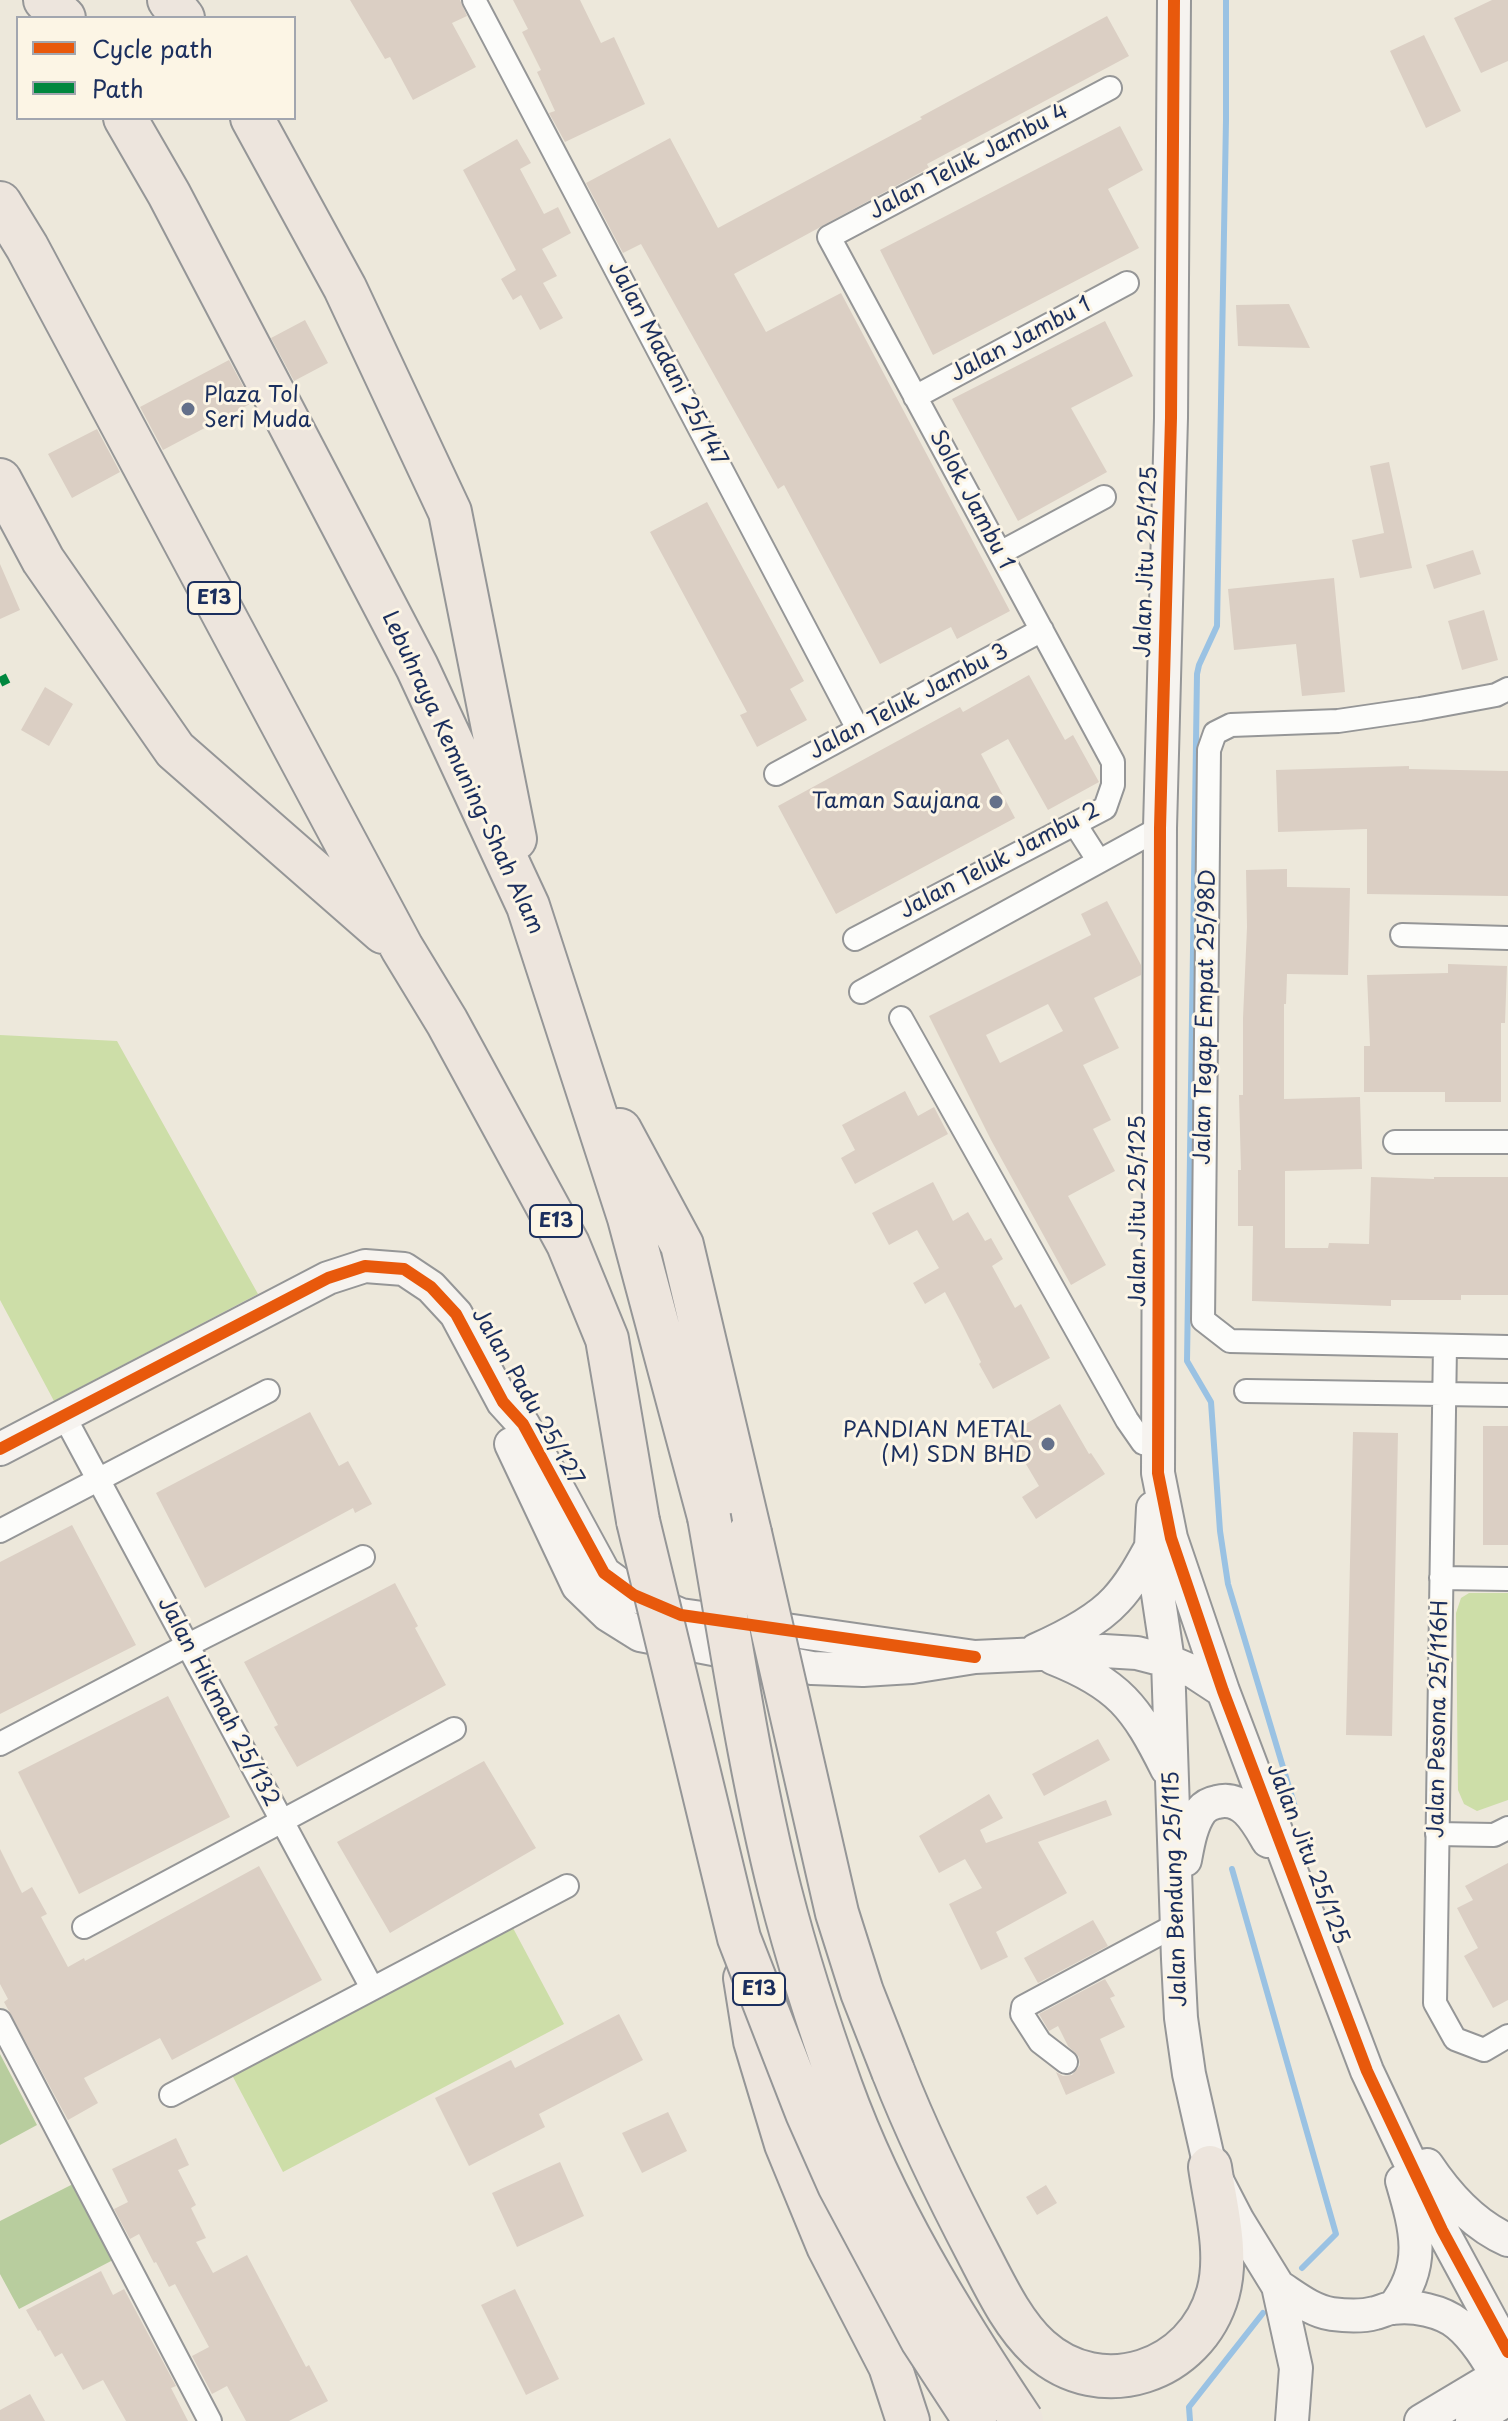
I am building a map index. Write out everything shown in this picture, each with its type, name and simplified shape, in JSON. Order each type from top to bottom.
[{"type":"highway","points":[[45,0],[62,16]]},
{"type":"highway","points":[[169,0],[181,16]]},
{"type":"highway","name":"Lebuhraya Kemuning-Shah Alam","points":[[126,120],[169,194],[417,667],[528,906],[629,1218],[709,1517],[755,1774],[780,1889],[800,1962],[842,2088],[873,2163],[910,2239],[1022,2421]]},
{"type":"highway","points":[[253,120],[345,288],[450,512],[528,906]]},
{"type":"highway","name":"E13","points":[[0,203],[27,247],[402,948],[447,1022],[568,1244],[607,1339],[638,1521],[739,1938],[807,2113],[839,2185],[922,2340],[975,2421]]},
{"type":"highway","points":[[0,480],[43,560],[175,750],[402,948]]},
{"type":"highway","points":[[572,1042],[682,1245],[837,1913],[862,1992],[914,2126],[940,2182],[998,2292],[1026,2335],[1056,2361],[1085,2374],[1107,2377],[1129,2375],[1147,2371],[1174,2357],[1199,2331],[1218,2293],[1222,2248],[1210,2167]]},
{"type":"highway","points":[[739,1938],[755,2041],[786,2144],[828,2246],[890,2366],[908,2421]]},
{"type":"street","name":"Jalan Madani 25/147","points":[[474,0],[858,729]]},
{"type":"street","name":"Jalan Jitu 25/125","points":[[1174,0],[1171,418],[1160,828],[1158,1460],[1171,1538],[1223,1691],[1367,2071],[1442,2230],[1506,2378]]},
{"type":"street","name":"Jalan Teluk Jambu 4","points":[[829,237],[1110,88]]},
{"type":"street","name":"Solok Jambu 1","points":[[829,237],[1113,762]]},
{"type":"street","name":"Jalan Jambu 1","points":[[915,397],[1127,283]]},
{"type":"street","points":[[1000,553],[1104,497]]},
{"type":"street","name":"Jalan Teluk Jambu 3","points":[[776,774],[1042,630]]},
{"type":"street","name":"Jalan Tegap Empat 25/98D","points":[[1445,1346],[1230,1341],[1203,1320],[1209,750],[1215,733],[1231,725],[1338,721],[1496,695],[1508,689]]},
{"type":"street","name":"Jalan Teluk Jambu 2","points":[[855,939],[1105,808],[1113,785],[1113,762]]},
{"type":"street","points":[[1075,824],[1098,860]]},
{"type":"street","points":[[861,992],[1160,828]]},
{"type":"street","points":[[1402,935],[1508,938]]},
{"type":"street","points":[[901,1018],[1127,1420],[1158,1460]]},
{"type":"street","points":[[1395,1142],[1508,1142]]},
{"type":"street","name":"Jalan Padu 25/127","points":[[0,1449],[328,1278],[365,1266],[404,1269],[431,1287],[456,1314],[503,1402],[505,1431],[578,1586],[608,1615],[640,1635],[812,1668],[863,1670],[912,1667],[975,1657],[1104,1651],[1137,1653],[1194,1672],[1223,1691]]},
{"type":"street","points":[[1445,1346],[1508,1347]]},
{"type":"street","name":"Jalan Pesona 25/116H","points":[[1445,1346],[1435,2003],[1455,2039],[1484,2050],[1508,2036]]},
{"type":"street","points":[[0,1531],[268,1391]]},
{"type":"street","points":[[1246,1391],[1508,1395]]},
{"type":"street","name":"Jalan Hikmah 25/132","points":[[64,1416],[372,1988]]},
{"type":"street","name":"Jalan Bendung 25/115","points":[[1158,1460],[1151,1547],[1168,1661],[1175,1914],[1181,2018],[1189,2074],[1210,2167],[1238,2221],[1278,2286]]},
{"type":"street","points":[[1034,1656],[1115,1602],[1135,1576],[1151,1547]]},
{"type":"street","points":[[0,1744],[363,1557]]},
{"type":"street","points":[[1441,1578],[1508,1579]]},
{"type":"street","points":[[1034,1656],[1076,1667],[1119,1694],[1150,1735],[1172,1778]]},
{"type":"street","points":[[84,1927],[454,1729]]},
{"type":"street","points":[[1066,2062],[1040,2042],[1022,2014],[1023,2007],[1175,1914],[1193,1826],[1201,1810],[1209,1804],[1221,1800],[1235,1802],[1247,1810],[1303,1899]]},
{"type":"street","points":[[1437,1834],[1494,1835],[1508,1828]]},
{"type":"street","points":[[171,2095],[567,1886]]},
{"type":"street","points":[[0,2021],[210,2421]]},
{"type":"street","points":[[1367,2071],[1448,2195],[1473,2217],[1508,2240]]},
{"type":"street","points":[[1367,2071],[1412,2213],[1417,2251],[1406,2292],[1393,2308]]},
{"type":"street","points":[[1278,2286],[1329,2314],[1354,2316],[1393,2308],[1444,2315],[1459,2325],[1506,2378]]},
{"type":"street","points":[[1278,2286],[1296,2368],[1292,2421]]},
{"type":"street","points":[[1421,2421],[1506,2378]]},
{"type":"street","points":[[1472,2421],[1506,2378]]},
{"type":"green space","points":[[0,1035],[117,1041],[258,1294],[54,1401],[0,1300]]},
{"type":"green space","points":[[1469,1593],[1508,1593],[1508,1800],[1477,1811],[1464,1804],[1458,1790],[1456,1613],[1461,1598]]},
{"type":"green space","points":[[513,1928],[564,2024],[283,2172],[232,2075]]},
{"type":"green space","points":[[0,2054],[37,2125],[0,2145]]},
{"type":"green space","points":[[73,2184],[113,2260],[19,2309],[0,2274],[0,2221]]},
{"type":"building","points":[[350,0],[460,0],[467,16],[452,23],[476,67],[413,100],[390,57],[385,59]]},
{"type":"building","points":[[513,0],[580,0],[601,43],[614,37],[645,104],[565,142],[549,113],[555,111],[537,72],[541,70],[522,32],[528,29]]},
{"type":"building","points":[[1492,0],[1508,0],[1508,61],[1481,73],[1454,18]]},
{"type":"building","points":[[1107,16],[1129,56],[927,164],[929,168],[734,274],[766,332],[841,293],[1010,611],[957,639],[951,627],[880,664],[784,485],[778,489],[641,244],[623,253],[586,183],[670,138],[718,228]]},
{"type":"building","points":[[1424,35],[1461,111],[1426,128],[1390,51]]},
{"type":"building","points":[[1120,126],[1143,170],[1108,189],[1139,248],[933,355],[880,250]]},
{"type":"building","points":[[517,139],[531,163],[520,169],[544,214],[558,207],[571,233],[542,249],[557,276],[543,283],[563,318],[540,330],[521,295],[513,300],[501,279],[516,270],[463,170]]},
{"type":"building","points":[[1289,304],[1310,348],[1238,346],[1236,305]]},
{"type":"building","points":[[305,320],[328,363],[294,381],[271,338]]},
{"type":"building","points":[[1105,321],[1133,376],[1071,408],[1107,472],[1018,521],[952,399]]},
{"type":"building","points":[[229,360],[252,403],[163,450],[140,407]]},
{"type":"building","points":[[97,429],[120,472],[72,498],[48,454]]},
{"type":"building","points":[[1389,462],[1412,568],[1360,578],[1352,540],[1384,533],[1370,466]]},
{"type":"building","points":[[707,502],[804,681],[790,689],[807,720],[757,747],[740,715],[747,712],[650,532]]},
{"type":"building","points":[[1473,550],[1481,574],[1434,589],[1426,565]]},
{"type":"building","points":[[0,564],[20,610],[0,619]]},
{"type":"building","points":[[1334,578],[1345,692],[1302,696],[1296,644],[1234,650],[1228,589]]},
{"type":"building","points":[[1484,610],[1498,660],[1462,670],[1448,621]]},
{"type":"building","points":[[1029,675],[1065,740],[1073,735],[1099,782],[1048,810],[1008,739],[981,754],[1015,818],[836,914],[778,806],[960,707],[963,712]]},
{"type":"building","points":[[45,687],[73,704],[49,746],[21,730]]},
{"type":"building","points":[[1409,766],[1409,769],[1508,771],[1508,896],[1367,894],[1367,829],[1278,832],[1276,770]]},
{"type":"building","points":[[1287,869],[1287,887],[1350,888],[1348,975],[1287,974],[1284,1099],[1360,1097],[1362,1169],[1285,1171],[1285,1248],[1328,1248],[1329,1243],[1369,1244],[1371,1177],[1508,1177],[1508,1295],[1461,1295],[1461,1300],[1391,1300],[1391,1306],[1252,1301],[1253,1226],[1238,1226],[1246,870]]},
{"type":"building","points":[[1107,901],[1141,965],[1141,975],[1094,998],[1119,1048],[1083,1065],[1111,1120],[1093,1129],[1115,1171],[1068,1196],[1106,1265],[1071,1285],[991,1140],[929,1016],[1091,935],[1081,914]],"holes":[[[1048,1004],[1063,1031],[1000,1063],[986,1035]]]},
{"type":"building","points":[[1448,964],[1507,966],[1505,1023],[1501,1023],[1501,1102],[1445,1102],[1445,1092],[1364,1092],[1364,1046],[1370,1046],[1367,975],[1448,973]]},
{"type":"building","points":[[905,1091],[918,1116],[934,1107],[948,1134],[855,1184],[841,1158],[855,1150],[842,1125]]},
{"type":"building","points":[[933,1182],[953,1221],[968,1212],[985,1241],[991,1238],[1003,1259],[992,1266],[1015,1308],[1021,1304],[1050,1358],[993,1389],[945,1292],[925,1304],[913,1283],[939,1268],[917,1230],[889,1245],[872,1213]]},
{"type":"building","name":"PANDIAN METAL (M) SDN BHD","points":[[1060,1404],[1089,1454],[1105,1474],[1036,1519],[1022,1497],[1039,1486],[1008,1434]]},
{"type":"building","points":[[310,1412],[339,1466],[348,1461],[372,1504],[355,1513],[353,1508],[205,1588],[156,1493]]},
{"type":"building","points":[[1483,1426],[1508,1426],[1508,1545],[1483,1545]]},
{"type":"building","points":[[1353,1432],[1398,1433],[1392,1736],[1346,1735]]},
{"type":"building","points":[[72,1525],[136,1645],[0,1714],[0,1562]]},
{"type":"building","points":[[395,1583],[446,1685],[297,1767],[274,1727],[278,1725],[244,1662]]},
{"type":"building","points":[[168,1696],[230,1817],[79,1894],[18,1772]]},
{"type":"building","points":[[1098,1739],[1110,1760],[1044,1796],[1032,1774]]},
{"type":"building","points":[[484,1761],[536,1848],[390,1933],[337,1842]]},
{"type":"building","points":[[989,1794],[1003,1818],[980,1830],[986,1843],[1106,1800],[1112,1815],[1038,1842],[1067,1893],[996,1932],[1008,1957],[981,1970],[949,1904],[982,1888],[965,1859],[939,1873],[919,1836]]},
{"type":"building","points":[[0,1849],[22,1893],[32,1887],[47,1914],[41,1917],[68,1967],[84,1958],[85,1961],[259,1866],[322,1980],[172,2060],[160,2038],[84,2078],[98,2103],[68,2120],[4,2002],[8,1999],[0,1984]]},
{"type":"building","points":[[1508,1863],[1508,2000],[1493,2008],[1464,1956],[1478,1948],[1457,1908],[1473,1900],[1465,1886]]},
{"type":"building","points":[[1093,1920],[1108,1946],[1038,1983],[1024,1958]]},
{"type":"building","points":[[1105,1979],[1115,1996],[1110,1998],[1125,2027],[1100,2039],[1115,2073],[1066,2095],[1056,2072],[1063,2076],[1072,2075],[1080,2065],[1079,2057],[1068,2046],[1058,2026],[1049,2031],[1039,2014]]},
{"type":"building","points":[[619,2014],[643,2060],[539,2114],[545,2127],[469,2166],[435,2098],[511,2060],[515,2068]]},
{"type":"building","points":[[668,2112],[687,2151],[642,2173],[622,2133]]},
{"type":"building","points":[[176,2138],[189,2165],[178,2170],[196,2205],[191,2208],[206,2238],[196,2242],[213,2273],[247,2255],[306,2367],[309,2365],[328,2401],[289,2421],[246,2421],[227,2386],[212,2394],[192,2356],[209,2347],[175,2284],[169,2287],[139,2234],[130,2239],[114,2209],[128,2202],[112,2169]]},
{"type":"building","points":[[560,2162],[584,2216],[517,2247],[492,2193]]},
{"type":"building","points":[[1046,2185],[1057,2203],[1037,2215],[1026,2197]]},
{"type":"building","points":[[101,2271],[113,2295],[124,2289],[176,2386],[171,2388],[188,2421],[126,2421],[103,2380],[83,2390],[62,2353],[55,2357],[38,2331],[26,2310]]},
{"type":"building","points":[[515,2289],[559,2379],[526,2395],[481,2305]]},
{"type":"building","points":[[30,2394],[45,2421],[0,2421],[0,2410]]},
{"type":"waterway","points":[[1226,0],[1217,626],[1197,674],[1187,1361],[1211,1402],[1220,1531],[1228,1584],[1295,1807]]},
{"type":"waterway","points":[[1232,1869],[1336,2234],[1302,2268]]},
{"type":"waterway","points":[[1190,2421],[1189,2407],[1263,2313]]},
{"type":"marked path","points":[[0,682],[8,678]]},
{"type":"cycle path","points":[[1174,0],[1171,418],[1160,828],[1158,1473],[1171,1538],[1223,1691],[1367,2071],[1442,2230],[1508,2352]]},
{"type":"cycle path","points":[[0,1449],[328,1278],[365,1266],[404,1269],[431,1287],[456,1314],[503,1402],[523,1424],[604,1573],[634,1595],[681,1615],[975,1657]]},
{"type":"place","name":"Plaza Tol Seri Muda","points":[[188,409]]},
{"type":"place","name":"Taman Saujana","points":[[996,802]]},
{"type":"place","name":"PANDIAN METAL (M) SDN BHD","points":[[1048,1444]]}]
